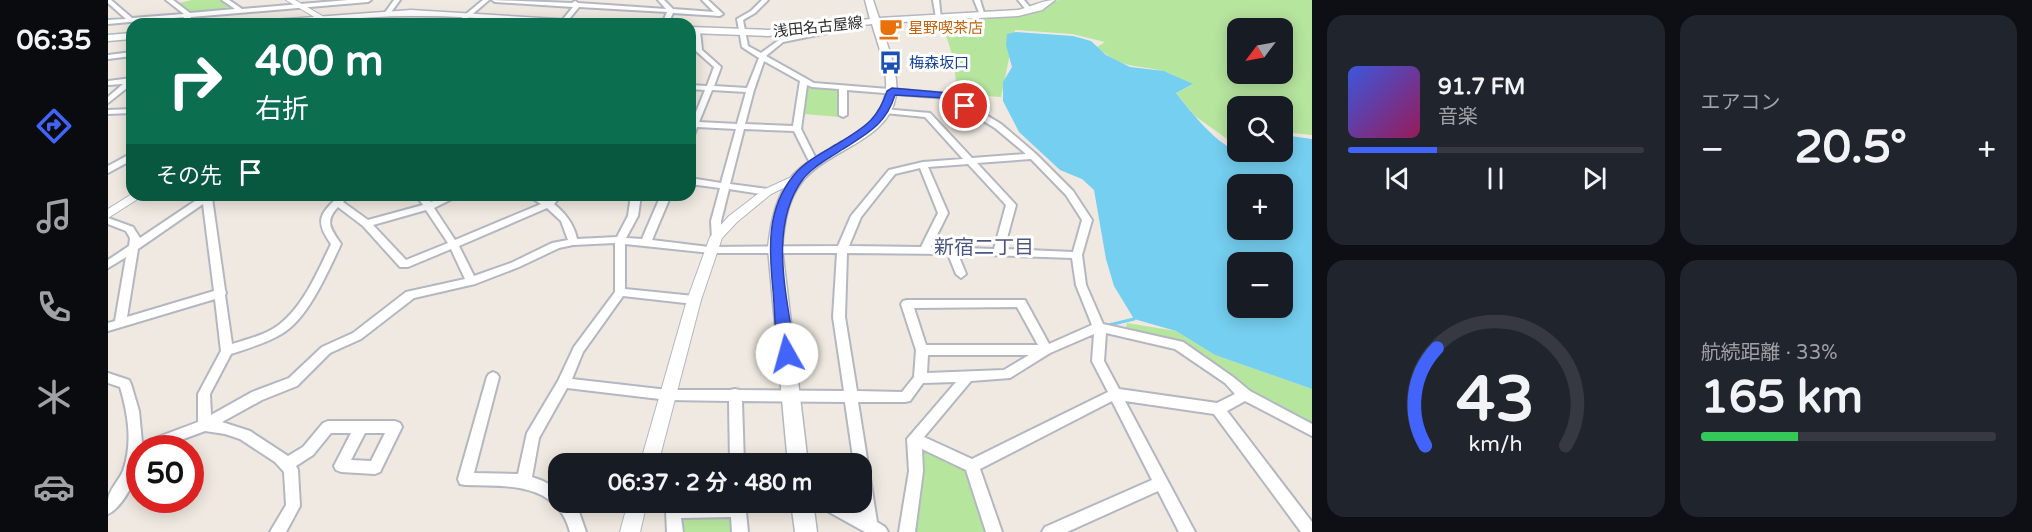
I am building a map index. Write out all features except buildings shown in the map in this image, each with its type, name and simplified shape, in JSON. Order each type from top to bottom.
[{"type":"main road","points":[[797,453],[776,248],[777,226],[782,209],[798,177],[813,163],[870,128],[885,111],[892,91],[869,0]]},
{"type":"main road","name":"浅田名古屋線","points":[[696,31],[743,33],[825,28],[875,21],[1030,11],[1052,0]]},
{"type":"main road","points":[[322,18],[387,14],[493,18]]},
{"type":"main road","points":[[108,38],[126,36]]},
{"type":"main road","points":[[803,513],[806,532]]},
{"type":"street","points":[[225,0],[240,10]]},
{"type":"street","points":[[290,0],[322,18]]},
{"type":"street","points":[[154,18],[368,0]]},
{"type":"street","points":[[387,14],[397,0]]},
{"type":"street","points":[[464,18],[486,0]]},
{"type":"street","points":[[495,0],[575,3],[720,14],[705,0]]},
{"type":"street","points":[[619,0],[625,8]]},
{"type":"street","points":[[661,0],[670,11]]},
{"type":"street","points":[[765,0],[753,12],[740,20],[745,47],[812,85],[948,96],[998,126],[1033,156],[1070,193],[1087,220],[1077,255],[1081,285],[1099,327],[1098,361],[1186,532]]},
{"type":"street","points":[[936,0],[939,18]]},
{"type":"street","points":[[976,0],[983,15]]},
{"type":"street","points":[[1021,0],[1030,11]]},
{"type":"street","points":[[110,1],[129,18]]},
{"type":"street","points":[[175,2],[189,15]]},
{"type":"street","points":[[565,18],[575,3]]},
{"type":"street","points":[[667,18],[670,11]]},
{"type":"street","points":[[108,22],[126,20]]},
{"type":"street","points":[[652,453],[694,300],[713,245],[716,221],[750,90],[763,56],[782,41],[825,32],[825,28]]},
{"type":"street","points":[[696,41],[699,51],[718,67],[696,114]]},
{"type":"street","points":[[108,64],[112,56]]},
{"type":"street","points":[[804,81],[797,129],[813,163]]},
{"type":"street","points":[[108,83],[126,82]]},
{"type":"street","points":[[108,101],[126,86]]},
{"type":"street","points":[[696,87],[750,90]]},
{"type":"street","points":[[843,88],[843,115]]},
{"type":"street","points":[[108,112],[126,111]]},
{"type":"street","points":[[885,111],[927,115],[1011,205],[998,253]]},
{"type":"street","points":[[696,124],[797,129]]},
{"type":"street","points":[[859,453],[839,317],[842,250],[856,216],[892,172],[923,165],[1033,156]]},
{"type":"street","points":[[108,170],[126,160]]},
{"type":"street","points":[[923,165],[943,213],[924,250]]},
{"type":"street","points":[[713,245],[733,219],[767,192],[798,177]]},
{"type":"street","points":[[696,182],[767,192]]},
{"type":"street","points":[[108,214],[129,201]]},
{"type":"street","points":[[108,265],[202,201]]},
{"type":"street","points":[[205,425],[204,394],[227,351],[210,201]]},
{"type":"street","points":[[227,351],[281,330],[290,323],[336,244],[325,230],[323,220],[328,210],[339,201]]},
{"type":"street","points":[[343,201],[405,265],[549,204],[551,201]]},
{"type":"street","points":[[426,201],[454,245],[471,281]]},
{"type":"street","points":[[366,224],[441,201]]},
{"type":"street","points":[[543,201],[572,228],[573,242]]},
{"type":"street","points":[[524,481],[532,437],[564,383],[578,351],[620,292],[620,240],[633,216],[635,201]]},
{"type":"street","points":[[646,242],[663,201]]},
{"type":"street","points":[[108,221],[130,229],[135,238],[120,324]]},
{"type":"street","points":[[179,435],[205,425],[257,396],[293,382],[326,350],[357,336],[410,296],[471,281],[515,265],[556,245],[620,240],[776,248],[1077,255]]},
{"type":"street","points":[[952,251],[961,274]]},
{"type":"street","points":[[620,292],[694,300]]},
{"type":"street","points":[[108,327],[221,293]]},
{"type":"street","points":[[564,383],[668,395],[735,394],[905,398],[920,378],[922,350],[907,304],[1021,303],[1046,350]]},
{"type":"street","points":[[920,378],[1006,375],[1046,350],[1099,327],[1179,345],[1229,380],[1245,395],[1312,430]]},
{"type":"street","points":[[922,350],[1046,350]]},
{"type":"street","points":[[907,532],[916,471],[914,439],[967,376]]},
{"type":"street","points":[[493,377],[465,479],[524,481],[548,491]]},
{"type":"street","points":[[108,378],[125,384],[137,435]]},
{"type":"street","points":[[735,394],[737,453]]},
{"type":"street","points":[[972,466],[1115,394],[1218,409],[1245,395]]},
{"type":"street","points":[[1218,409],[1310,532]]},
{"type":"street","points":[[205,425],[226,428],[244,435],[280,458],[291,470],[293,506],[278,532]]},
{"type":"street","points":[[286,465],[308,451],[328,427],[361,427]]},
{"type":"street","points":[[914,439],[972,466],[993,532]]},
{"type":"street","points":[[109,508],[126,481]]},
{"type":"street","points":[[1050,532],[1161,483]]},
{"type":"street","points":[[571,513],[578,532]]},
{"type":"street","points":[[630,532],[635,513]]},
{"type":"street","points":[[673,513],[675,532]]},
{"type":"street","points":[[739,513],[740,532]]},
{"type":"street","points":[[845,513],[875,529]]},
{"type":"street","points":[[872,513],[875,529]]},
{"type":"green space","points":[[192,0],[221,0],[235,9],[193,14],[179,3]]},
{"type":"green space","points":[[1059,0],[1312,0],[1312,135],[1293,133],[1293,96],[1227,96],[1227,139],[1195,116],[1176,93],[1192,85],[1166,72],[1128,65],[1114,59],[1097,47],[1105,42],[1072,34],[1015,30],[1001,97],[956,94],[952,55],[939,18],[1030,11]]},
{"type":"green space","points":[[807,87],[840,89],[839,117],[804,114]]},
{"type":"green space","points":[[1127,323],[1176,331],[1215,355],[1312,389],[1312,430],[1245,395],[1179,345],[1126,329]]},
{"type":"green space","points":[[918,445],[967,467],[987,532],[913,532]]},
{"type":"green space","points":[[731,513],[735,532],[679,532],[678,519],[682,515]]},
{"type":"water","points":[[1016,32],[1073,36],[1091,41],[1106,55],[1130,67],[1164,71],[1193,84],[1176,93],[1197,119],[1227,146],[1227,162],[1293,162],[1293,136],[1312,139],[1312,389],[1215,355],[1176,331],[1134,319],[1114,286],[1106,259],[1094,190],[1082,179],[1060,170],[1019,132],[1003,101],[1003,82],[1012,67],[1006,45],[1007,34]]},
{"type":"waterway","points":[[1109,325],[1134,319]]},
{"type":"place","name":"星野喫茶店","points":[[890,28]]},
{"type":"place","name":"梅森坂口","points":[[891,63]]},
{"type":"district","name":"新宿二丁目","points":[[984,247]]},
{"type":"route","points":[[787,354],[776,248],[777,226],[782,209],[798,177],[813,163],[870,128],[885,111],[892,91],[948,96],[965,106]]}]
